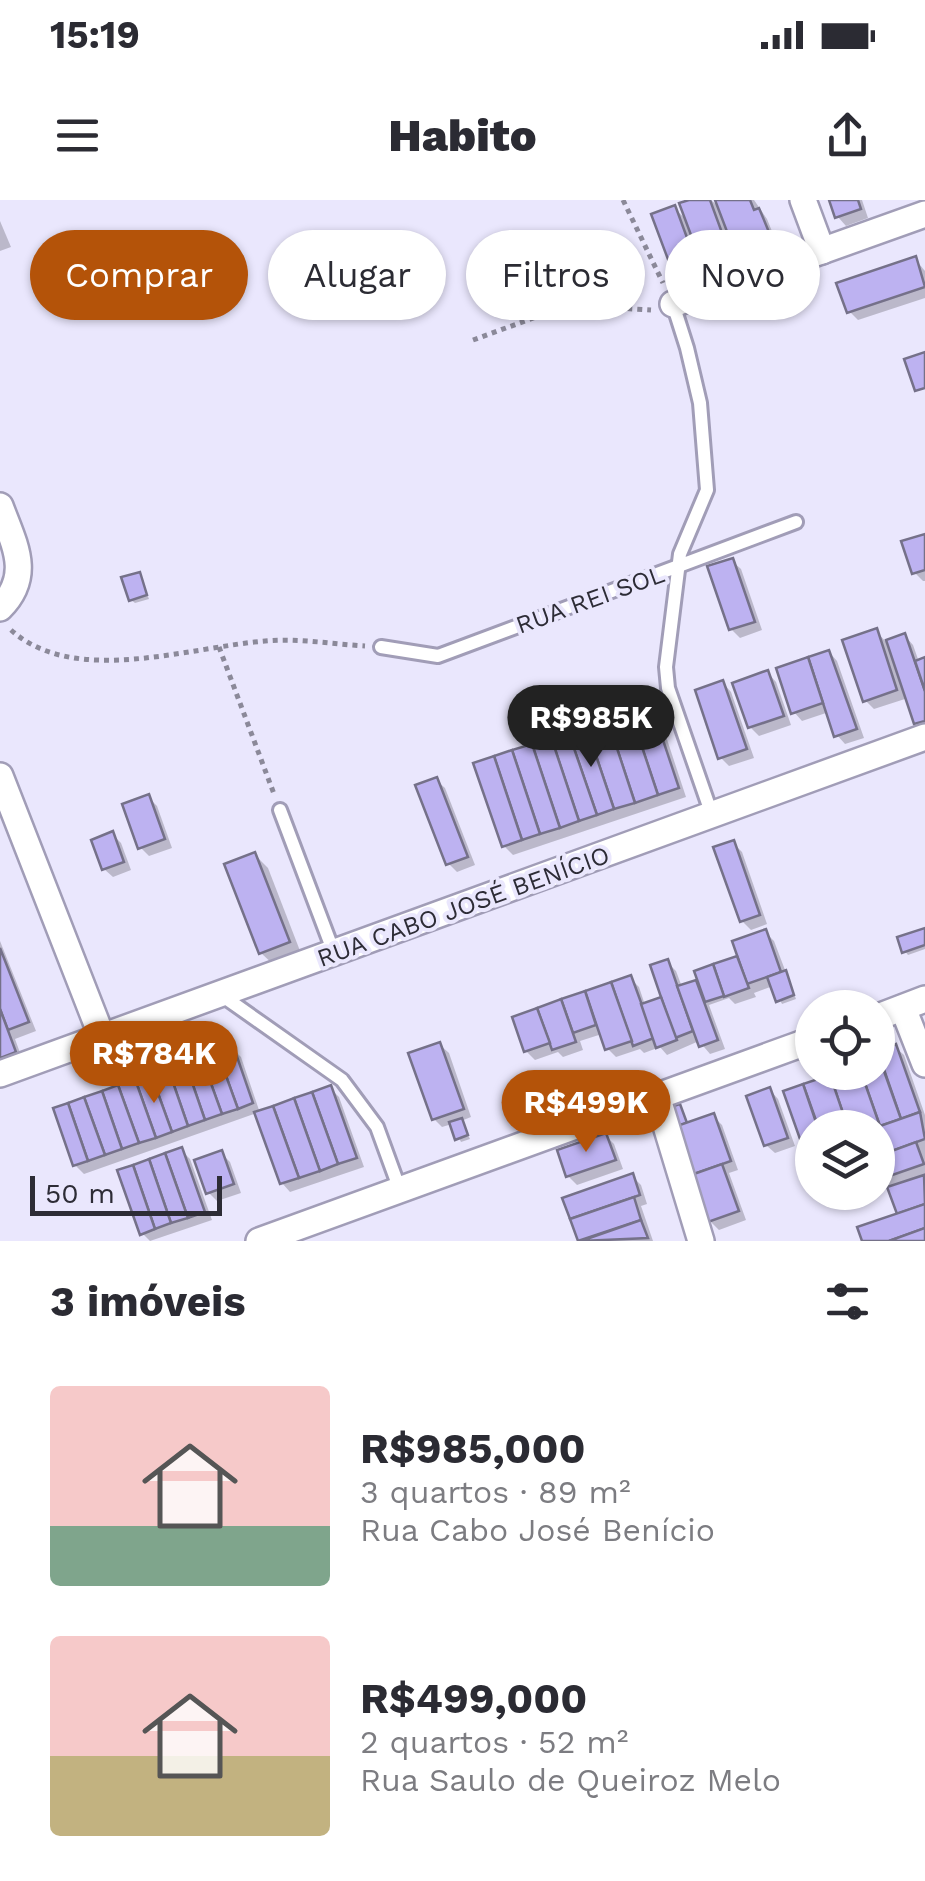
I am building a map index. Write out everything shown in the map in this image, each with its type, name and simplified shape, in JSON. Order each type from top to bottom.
[{"type":"street","points":[[803,200],[822,251],[925,214]]},
{"type":"street","points":[[0,506],[20,560],[16,593],[3,616]]},
{"type":"street","name":"RUA CABO JOSÉ BENÍCIO","points":[[0,1074],[925,737]]},
{"type":"street","points":[[0,776],[102,1036]]},
{"type":"street","points":[[914,1004],[925,1064]]},
{"type":"street","points":[[258,1241],[795,1046]]},
{"type":"street","points":[[657,1096],[701,1241]]},
{"type":"lane","points":[[678,320],[700,403],[707,490],[680,554],[666,667],[668,688],[712,815]]},
{"type":"lane","name":"RUA REI SOL","points":[[381,647],[438,656],[796,522]]},
{"type":"lane","points":[[280,810],[334,953]]},
{"type":"lane","points":[[220,994],[342,1080],[377,1126],[400,1190]]},
{"type":"path","points":[[623,200],[665,287]]},
{"type":"path","points":[[473,340],[558,309],[584,306],[649,310],[665,306]]},
{"type":"path","points":[[3,616],[12,632],[34,647],[94,662],[266,641],[381,647]]},
{"type":"path","points":[[220,647],[280,810]]},
{"type":"building","points":[[710,200],[721,230],[689,230],[679,203]]},
{"type":"building","points":[[715,200],[750,200],[754,210],[759,208],[768,230],[726,230]]},
{"type":"building","points":[[829,200],[858,200],[861,209],[835,218]]},
{"type":"building","points":[[675,205],[684,230],[665,230],[665,251],[651,214]]},
{"type":"building","points":[[916,256],[925,287],[847,313],[836,283]]},
{"type":"building","points":[[925,352],[925,388],[915,391],[904,359]]},
{"type":"building","points":[[925,534],[925,570],[912,574],[901,541]]},
{"type":"building","points":[[733,558],[755,622],[729,630],[707,566]]},
{"type":"building","points":[[140,572],[147,595],[129,601],[121,577]]},
{"type":"building","points":[[877,628],[897,690],[863,702],[842,640]]},
{"type":"building","points":[[905,633],[925,691],[925,721],[914,724],[886,640]]},
{"type":"building","points":[[829,650],[857,729],[834,737],[808,657]]},
{"type":"building","points":[[808,657],[823,703],[791,714],[776,668]]},
{"type":"building","points":[[925,657],[925,691],[915,661]]},
{"type":"building","points":[[768,670],[784,716],[748,728],[732,683]]},
{"type":"building","points":[[723,680],[747,749],[718,759],[695,690]]},
{"type":"building","points":[[651,704],[679,788],[658,795],[630,711]]},
{"type":"building","points":[[630,711],[658,795],[635,803],[607,718]]},
{"type":"building","points":[[607,718],[635,803],[614,809],[586,726]]},
{"type":"building","points":[[586,726],[614,809],[597,815],[568,731]]},
{"type":"building","points":[[568,731],[597,815],[579,821],[551,737]]},
{"type":"building","points":[[551,737],[579,821],[560,828],[532,744]]},
{"type":"building","points":[[532,744],[560,828],[540,834],[512,750]]},
{"type":"building","points":[[512,750],[540,834],[522,840],[494,756]]},
{"type":"building","points":[[494,756],[522,840],[502,847],[473,763]]},
{"type":"building","points":[[437,777],[468,857],[446,865],[415,785]]},
{"type":"building","points":[[149,794],[165,839],[138,849],[122,804]]},
{"type":"building","points":[[113,831],[124,862],[102,870],[91,840]]},
{"type":"building","points":[[734,840],[760,915],[740,922],[713,847]]},
{"type":"building","points":[[255,852],[290,942],[259,954],[224,864]]},
{"type":"building","points":[[925,928],[925,945],[902,953],[897,937]]},
{"type":"building","points":[[766,929],[781,972],[747,984],[732,941]]},
{"type":"building","points":[[0,948],[29,1022],[8,1030],[0,1009]]},
{"type":"building","points":[[737,956],[749,988],[724,997],[713,964]]},
{"type":"building","points":[[668,959],[693,1031],[675,1038],[650,965]]},
{"type":"building","points":[[713,964],[724,996],[705,1002],[694,971]]},
{"type":"building","points":[[786,970],[794,995],[776,1002],[767,977]]},
{"type":"building","points":[[631,975],[654,1038],[633,1046],[611,982]]},
{"type":"building","points":[[696,980],[718,1040],[699,1047],[677,986]]},
{"type":"building","points":[[611,982],[632,1041],[605,1050],[585,991]]},
{"type":"building","points":[[585,991],[596,1025],[573,1033],[561,999]]},
{"type":"building","points":[[661,997],[677,1040],[656,1048],[641,1004]]},
{"type":"building","points":[[561,999],[576,1042],[552,1050],[537,1008]]},
{"type":"building","points":[[537,1008],[550,1043],[524,1052],[512,1017]]},
{"type":"building","points":[[0,1009],[16,1052],[0,1058]]},
{"type":"building","points":[[440,1042],[464,1109],[432,1120],[408,1053]]},
{"type":"building","points":[[895,1044],[920,1112],[901,1119],[891,1090],[895,1090]]},
{"type":"building","points":[[233,1045],[253,1103],[238,1109],[217,1051]]},
{"type":"building","points":[[217,1051],[238,1109],[222,1114],[201,1056]]},
{"type":"building","points":[[201,1056],[222,1114],[205,1120],[185,1062]]},
{"type":"building","points":[[185,1062],[205,1120],[188,1126],[168,1068]]},
{"type":"building","points":[[168,1068],[188,1126],[172,1132],[151,1074]]},
{"type":"building","points":[[151,1074],[172,1132],[156,1138],[135,1079]]},
{"type":"building","points":[[135,1079],[156,1138],[139,1143],[118,1085]]},
{"type":"building","points":[[118,1085],[139,1143],[122,1149],[102,1091]]},
{"type":"building","points":[[331,1085],[357,1158],[338,1164],[312,1092]]},
{"type":"building","points":[[770,1087],[788,1138],[764,1146],[746,1096]]},
{"type":"building","points":[[795,1087],[795,1090],[805,1090],[812,1110],[795,1110],[795,1125],[783,1091]]},
{"type":"building","points":[[805,1090],[835,1090],[842,1110],[812,1110]]},
{"type":"building","points":[[835,1090],[867,1090],[874,1110],[842,1110]]},
{"type":"building","points":[[867,1090],[891,1090],[901,1119],[895,1121],[895,1110],[874,1110]]},
{"type":"building","points":[[102,1091],[122,1149],[105,1155],[84,1097]]},
{"type":"building","points":[[312,1092],[338,1164],[320,1171],[294,1098]]},
{"type":"building","points":[[84,1097],[105,1155],[88,1161],[68,1103]]},
{"type":"building","points":[[294,1098],[320,1171],[299,1178],[273,1106]]},
{"type":"building","points":[[68,1103],[88,1161],[73,1166],[53,1108]]},
{"type":"building","points":[[680,1104],[687,1123],[674,1127],[667,1108]]},
{"type":"building","points":[[273,1106],[299,1178],[280,1184],[254,1112]]},
{"type":"building","points":[[920,1112],[925,1139],[895,1150],[895,1121]]},
{"type":"building","points":[[714,1113],[731,1161],[691,1175],[674,1127]]},
{"type":"building","points":[[462,1118],[468,1135],[455,1140],[449,1122]]},
{"type":"building","points":[[606,1133],[616,1160],[566,1177],[557,1150]]},
{"type":"building","points":[[916,1142],[924,1164],[895,1174],[895,1150]]},
{"type":"building","points":[[182,1147],[205,1212],[188,1218],[165,1153]]},
{"type":"building","points":[[222,1150],[234,1184],[206,1194],[194,1160]]},
{"type":"building","points":[[165,1153],[188,1218],[171,1223],[149,1159]]},
{"type":"building","points":[[149,1159],[171,1223],[155,1229],[133,1165]]},
{"type":"building","points":[[722,1164],[739,1211],[708,1222],[691,1175]]},
{"type":"building","points":[[133,1165],[155,1229],[140,1235],[117,1170]]},
{"type":"building","points":[[633,1173],[640,1195],[570,1219],[562,1198]]},
{"type":"building","points":[[924,1175],[925,1204],[897,1214],[895,1184]]},
{"type":"building","points":[[634,1197],[641,1220],[578,1241],[570,1219]]},
{"type":"building","points":[[925,1204],[925,1228],[889,1241],[862,1241],[857,1227]]},
{"type":"building","points":[[641,1220],[648,1238],[581,1241]]},
{"type":"building","points":[[925,1228],[925,1241],[889,1241]]}]
